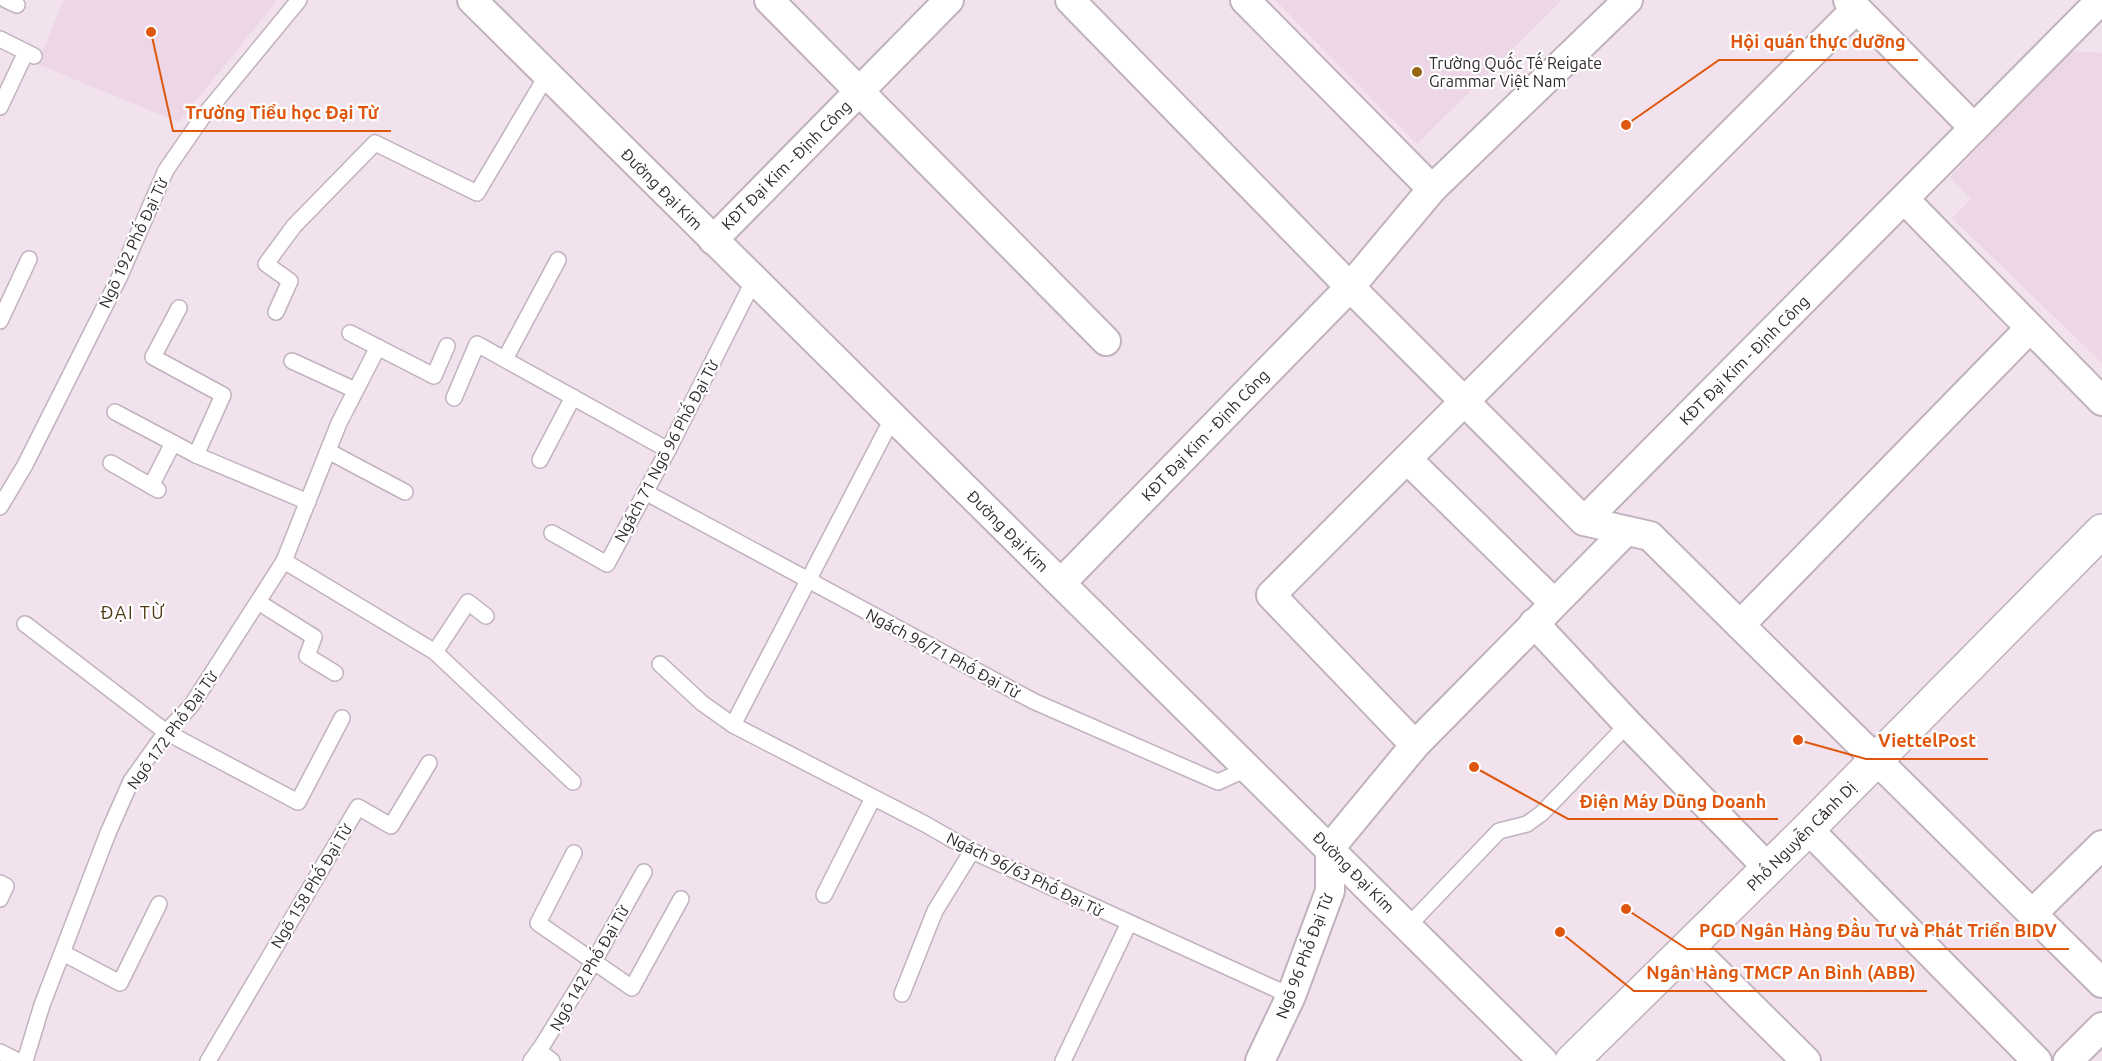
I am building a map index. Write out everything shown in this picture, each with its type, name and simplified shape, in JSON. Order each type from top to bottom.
[{"type":"main road","name":"Phố Nguyễn Cảnh Dị","points":[[1572,1061],[1877,760],[2102,531]]},
{"type":"street","name":"Đường Đại Kim","points":[[472,0],[1543,1061]]},
{"type":"street","name":"KĐT Đại Kim - Định Công","points":[[769,0],[1106,341]]},
{"type":"street","name":"KĐT Đại Kim - Định Công","points":[[713,240],[949,0]]},
{"type":"street","points":[[1070,0],[1350,287],[1584,521],[1650,536],[2102,983]]},
{"type":"street","points":[[1245,0],[1432,189]]},
{"type":"street","name":"KĐT Đại Kim - Định Công","points":[[1061,583],[1350,287],[1432,189],[1628,0]]},
{"type":"street","name":"KĐT Đại Kim - Định Công","points":[[1584,521],[2102,0]]},
{"type":"street","points":[[1415,745],[1271,595],[1464,402],[1852,4],[1974,128]]},
{"type":"street","points":[[1904,199],[2102,401]]},
{"type":"street","points":[[1740,625],[2030,328]]},
{"type":"street","points":[[1407,459],[1554,603]]},
{"type":"street","points":[[1330,848],[1415,745],[1626,531]]},
{"type":"street","points":[[1534,623],[1768,868]]},
{"type":"street","points":[[1808,829],[2037,1061]]},
{"type":"street","points":[[2032,914],[2102,844]]},
{"type":"street","name":"Ngõ 96 Phố Đại Từ","points":[[1260,1061],[1291,996],[1330,891],[1330,848]]},
{"type":"street","points":[[1689,945],[1806,1061]]},
{"type":"street","points":[[2068,1061],[2102,1027]]},
{"type":"lane","name":"Ngõ 192 Phố Đại Từ","points":[[0,507],[25,465],[119,278],[166,170],[202,118],[299,0]]},
{"type":"lane","points":[[0,39],[30,54],[0,107]]},
{"type":"lane","points":[[276,312],[290,281],[266,264],[294,226],[375,143],[477,193],[547,75]]},
{"type":"lane","points":[[0,321],[29,259]]},
{"type":"lane","points":[[505,359],[558,260]]},
{"type":"lane","name":"Ngách 71 Ngõ 96 Phố Đại Từ","points":[[552,533],[607,564],[754,280]]},
{"type":"lane","points":[[179,308],[153,357],[224,395],[196,456]]},
{"type":"lane","points":[[350,333],[434,376],[447,346]]},
{"type":"lane","points":[[454,398],[477,344],[668,450]]},
{"type":"lane","name":"Ngõ 172 Phố Đại Từ","points":[[25,1061],[42,1005],[108,833],[131,781],[166,732],[191,706],[284,561],[339,423],[378,347]]},
{"type":"lane","points":[[292,361],[355,390]]},
{"type":"lane","points":[[540,460],[573,397]]},
{"type":"lane","points":[[115,412],[196,456],[308,502]]},
{"type":"lane","points":[[733,725],[893,417]]},
{"type":"lane","points":[[111,463],[154,488],[173,443]]},
{"type":"lane","points":[[328,451],[405,492]]},
{"type":"lane","name":"Ngách 96/71 Phố Đại Từ","points":[[645,492],[808,582],[1033,701],[1218,782],[1249,768]]},
{"type":"lane","points":[[284,561],[435,652],[573,782]]},
{"type":"lane","points":[[258,602],[314,637],[307,656],[335,673]]},
{"type":"lane","points":[[435,652],[468,602],[486,616]]},
{"type":"lane","points":[[25,624],[166,732],[298,802],[342,717]]},
{"type":"lane","name":"Ngách 96/63 Phố Đại Từ","points":[[660,664],[702,703],[733,725],[925,824],[972,851],[1291,996]]},
{"type":"lane","points":[[1408,926],[1499,831],[1527,824],[1542,813],[1628,724]]},
{"type":"lane","name":"Ngõ 158 Phố Đại Từ","points":[[208,1061],[358,807],[391,826],[429,763]]},
{"type":"lane","points":[[824,895],[873,798]]},
{"type":"lane","points":[[902,994],[935,911],[972,851]]},
{"type":"lane","points":[[574,853],[537,924],[632,988],[681,899]]},
{"type":"lane","name":"Ngõ 142 Phố Đại Từ","points":[[535,1056],[593,963],[644,872]]},
{"type":"lane","points":[[0,883],[6,886],[0,899]]},
{"type":"lane","points":[[63,953],[120,983],[159,904]]},
{"type":"lane","points":[[1063,1061],[1129,923]]},
{"type":"lane","points":[[0,1052],[18,1061]]},
{"type":"lane","points":[[535,1056],[552,1061]]},
{"type":"shaded area","points":[[64,0],[277,0],[179,122],[37,64]]},
{"type":"shaded area","name":"Trường Quốc Tế Reigate Grammar Việt Nam","points":[[1275,0],[1562,0],[1417,144]]},
{"type":"shaded area","points":[[2071,51],[2102,53],[2102,363],[1952,218],[1971,199],[1950,177]]},
{"type":"place","name":"Trường Tiểu học Đại Từ","points":[[151,32]]},
{"type":"place","name":"Trường Quốc Tế Reigate Grammar Việt Nam","points":[[1417,72]]},
{"type":"place","name":"Hội quán thực dưỡng","points":[[1626,125]]},
{"type":"place","name":"ViettelPost","points":[[1798,740]]},
{"type":"place","name":"Điện Máy Dũng Doanh","points":[[1474,767]]},
{"type":"place","name":"PGD Ngân Hàng Đầu Tư và Phát Triển BIDV","points":[[1626,909]]},
{"type":"place","name":"Ngân Hàng TMCP An Bình (ABB)","points":[[1560,932]]},
{"type":"district","name":"ĐẠI TỪ","points":[[133,613]]}]
